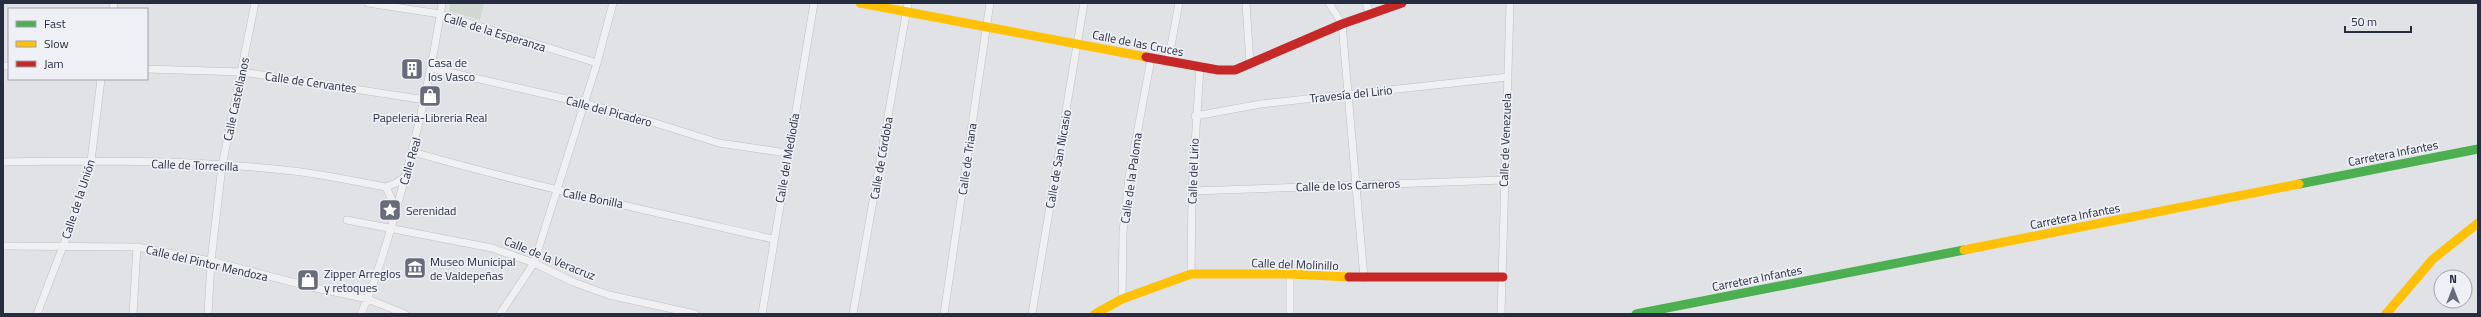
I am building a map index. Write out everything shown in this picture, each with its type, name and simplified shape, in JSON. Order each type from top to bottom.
[{"type":"street","name":"Calle Castellanos","points":[[208,314],[211,261],[222,166],[255,3]]},
{"type":"street","name":"Calle de la Esperanza","points":[[368,3],[440,14],[597,63]]},
{"type":"street","name":"Calle Real","points":[[361,314],[368,299],[392,230],[396,209],[413,152],[426,100],[442,3]]},
{"type":"street","points":[[500,314],[534,263],[597,63],[613,3]]},
{"type":"street","points":[[808,3],[814,3]]},
{"type":"street","name":"Calle del Mediodía","points":[[762,314],[787,153],[814,3]]},
{"type":"street","name":"Calle de las Cruces","points":[[860,3],[907,7],[986,26],[1078,43],[1151,59],[1200,68],[1235,70],[1342,24],[1402,3]]},
{"type":"street","name":"Calle de Triana","points":[[944,314],[990,3]]},
{"type":"street","name":"Calle de San Nicasio","points":[[1032,314],[1084,3]]},
{"type":"street","points":[[1168,62],[1179,3]]},
{"type":"street","points":[[1246,3],[1250,64]]},
{"type":"street","points":[[1329,3],[1342,24],[1364,278]]},
{"type":"street","points":[[1366,3],[1370,14]]},
{"type":"street","name":"Calle de Venezuela","points":[[1501,314],[1503,277],[1503,180],[1510,3]]},
{"type":"street","name":"Calle de Córdoba","points":[[854,314],[907,7]]},
{"type":"street","name":"Calle de la Paloma","points":[[1122,299],[1124,232],[1129,177],[1151,59]]},
{"type":"street","name":"Calle del Picadero","points":[[431,68],[584,103],[649,121],[719,143],[787,153]]},
{"type":"street","name":"Calle del Lirio","points":[[1191,274],[1192,191],[1200,68]]},
{"type":"street","name":"Calle de Cervantes","points":[[148,69],[242,72],[426,100]]},
{"type":"street","name":"Travesía del Lirio","points":[[1196,116],[1261,104],[1508,77]]},
{"type":"street","name":"Calle de la Unión","points":[[37,314],[91,160],[101,80]]},
{"type":"street","name":"Carretera Infantes","points":[[1636,314],[2478,149]]},
{"type":"street","name":"Calle Bonilla","points":[[413,152],[556,191],[616,202],[773,239]]},
{"type":"street","name":"Calle de Torrecilla","points":[[3,162],[91,160],[222,166],[292,171],[386,187]]},
{"type":"street","points":[[396,209],[386,187],[396,183],[406,176]]},
{"type":"street","name":"Calle de los Carneros","points":[[1192,191],[1503,180]]},
{"type":"street","name":"Calle de la Veracruz","points":[[347,220],[392,230],[492,248],[534,263],[573,282],[609,295],[695,314]]},
{"type":"street","points":[[2386,314],[2433,259],[2478,223]]},
{"type":"street","name":"Calle del Pintor Mendoza","points":[[3,246],[137,247],[211,261],[311,287],[368,299],[405,314]]},
{"type":"street","points":[[133,314],[137,247]]},
{"type":"street","name":"Calle del Molinillo","points":[[1095,314],[1122,299],[1167,281],[1191,274],[1290,274],[1364,278],[1503,277]]},
{"type":"street","points":[[1290,274],[1290,314]]},
{"type":"shaded area","points":[[450,3],[484,3],[480,20],[450,11]]},
{"type":"traffic: fast","points":[[2299,184],[2478,149]]},
{"type":"traffic: fast","points":[[1636,314],[1964,250]]},
{"type":"traffic: slow","points":[[860,3],[1146,57]]},
{"type":"traffic: slow","points":[[1964,250],[2299,184]]},
{"type":"traffic: slow","points":[[2386,314],[2433,259],[2478,223]]},
{"type":"traffic: slow","points":[[1095,314],[1122,299],[1191,274],[1290,274],[1349,277]]},
{"type":"traffic: jam","points":[[1146,57],[1218,70],[1235,70],[1342,24],[1402,3]]},
{"type":"traffic: jam","points":[[1349,277],[1503,277]]},
{"type":"place","name":"Casa de los Vasco","points":[[412,69]]},
{"type":"place","name":"Papeleria-Libreria Real","points":[[430,96]]},
{"type":"place","name":"Serenidad","points":[[390,210]]},
{"type":"place","name":"Museo Municipal de Valdepeñas","points":[[415,268]]},
{"type":"place","name":"Zipper Arreglos y retoques","points":[[308,280]]}]
